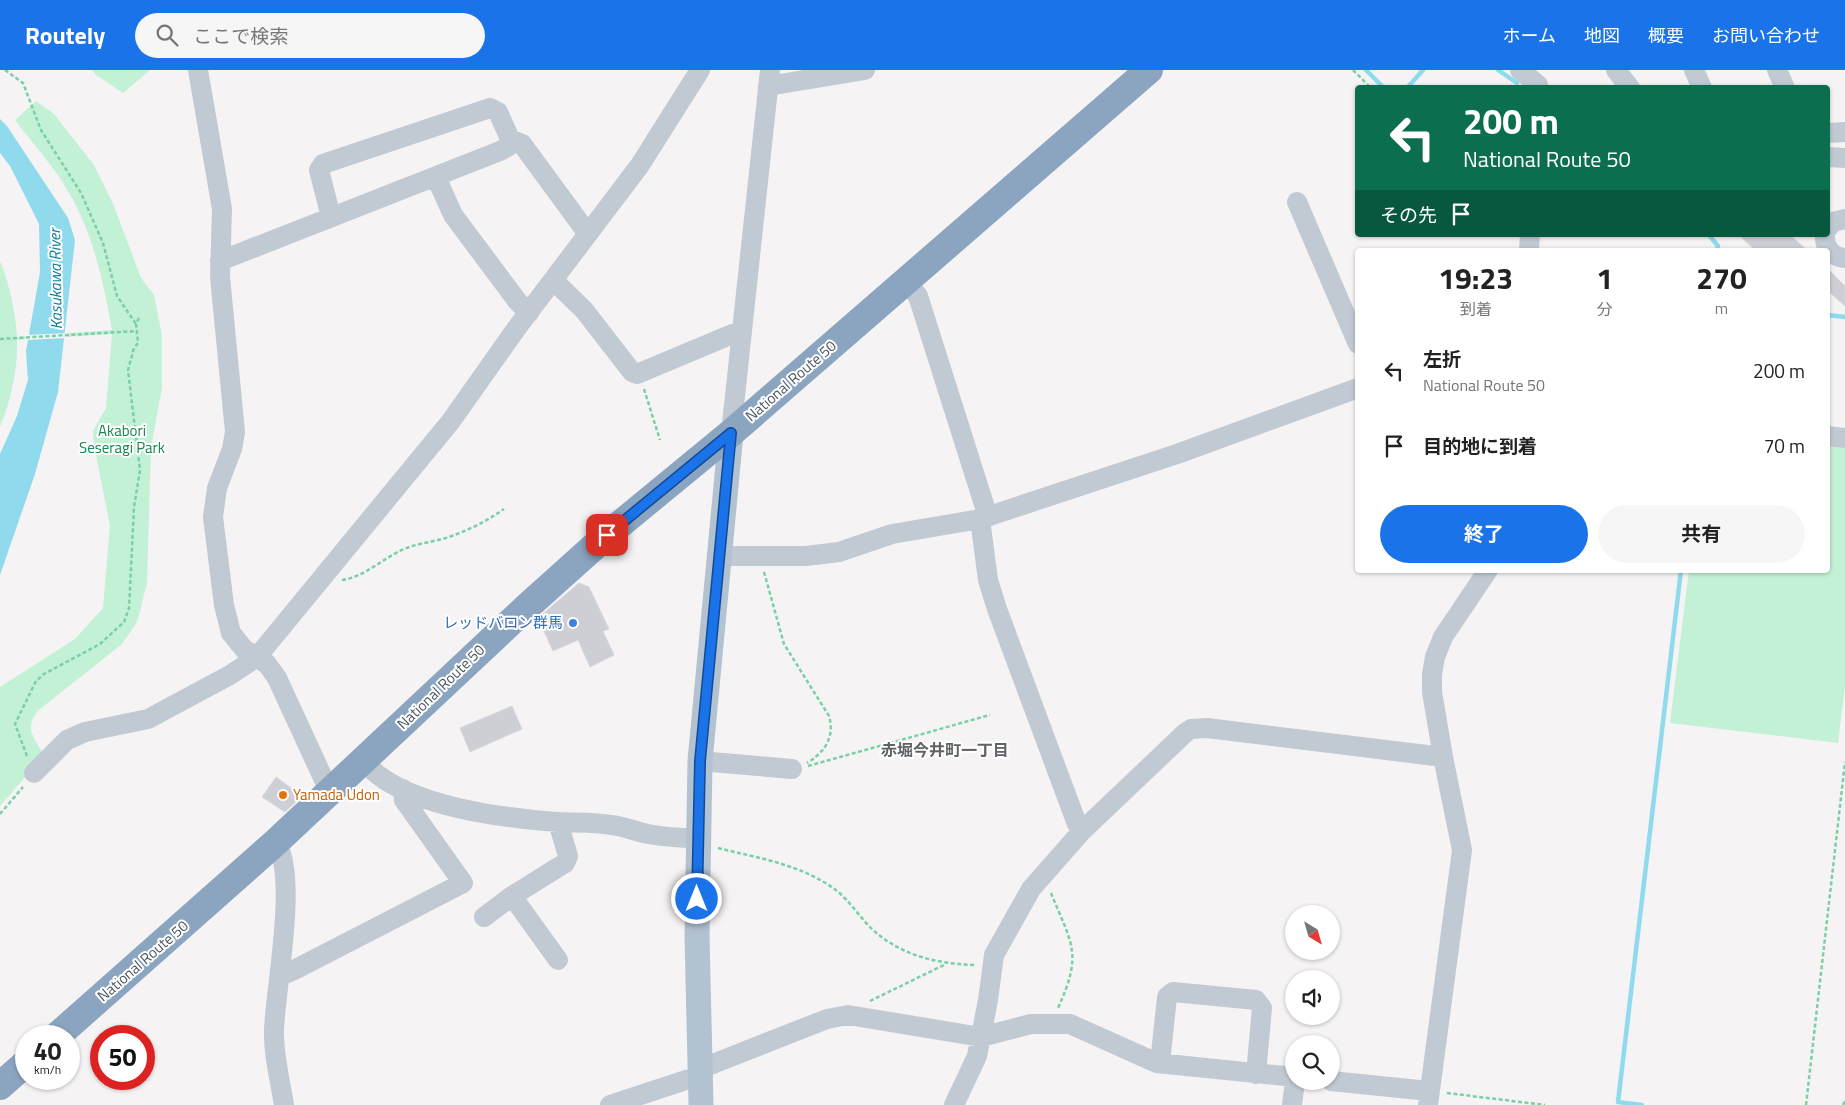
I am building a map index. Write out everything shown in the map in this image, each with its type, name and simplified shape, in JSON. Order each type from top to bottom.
[{"type":"highway","name":"National Route 50","points":[[69,1025],[330,793],[543,592],[607,535],[731,433],[1149,70]]},
{"type":"highway","points":[[0,1086],[15,1073]]},
{"type":"main road","points":[[701,1105],[697,841],[700,761],[731,433]]},
{"type":"street","points":[[198,70],[222,209],[220,261],[235,432],[232,449],[217,488],[213,517],[214,538],[224,605],[231,633],[244,649],[267,664],[276,678],[330,793]]},
{"type":"street","points":[[34,773],[67,740],[85,732],[148,719],[257,657],[451,421],[553,280],[640,165],[700,70]]},
{"type":"street","points":[[731,433],[769,78],[865,70]]},
{"type":"street","points":[[1520,70],[1541,85]]},
{"type":"street","points":[[1616,70],[1628,85]]},
{"type":"street","points":[[1694,70],[1701,85]]},
{"type":"street","points":[[1777,70],[1784,85]]},
{"type":"street","points":[[220,261],[500,151],[509,146],[510,139],[498,112],[490,108],[324,164],[319,170],[331,217]]},
{"type":"street","points":[[1830,133],[1845,132]]},
{"type":"street","points":[[510,139],[522,144],[588,234]]},
{"type":"street","points":[[1830,157],[1845,158]]},
{"type":"street","points":[[436,177],[453,215],[518,302],[529,313]]},
{"type":"street","points":[[1296,202],[1355,337]]},
{"type":"street","points":[[1830,226],[1833,222],[1845,219]]},
{"type":"street","points":[[1830,251],[1845,258]]},
{"type":"street","points":[[553,280],[584,310],[632,372],[637,374],[742,330]]},
{"type":"street","points":[[906,281],[918,296],[984,518],[988,580],[997,609],[1077,824],[1082,831]]},
{"type":"street","points":[[719,556],[806,556],[839,552],[892,534],[984,518],[1177,454],[1355,389]]},
{"type":"street","points":[[1830,436],[1845,438]]},
{"type":"street","points":[[1340,1083],[1429,1098],[1462,850],[1432,692],[1435,657],[1455,618],[1486,573]]},
{"type":"street","points":[[954,1105],[976,1056],[981,1037],[992,966],[1001,939],[1031,889],[1082,831],[1191,729],[1207,728],[1443,757]]},
{"type":"street","points":[[364,761],[380,778],[403,789],[452,806],[558,822],[610,824],[647,834],[697,841]]},
{"type":"street","points":[[700,761],[792,769]]},
{"type":"street","points":[[280,973],[296,969],[463,883],[404,800],[403,789]]},
{"type":"street","points":[[484,918],[512,896],[568,860],[558,822]]},
{"type":"street","points":[[276,842],[285,862],[285,897],[274,1030],[284,1105]]},
{"type":"street","points":[[512,896],[558,960]]},
{"type":"street","points":[[1159,1063],[1167,997],[1173,992],[1256,1000],[1262,1008],[1256,1074]]},
{"type":"street","points":[[610,1105],[686,1080],[827,1018],[848,1015],[981,1037],[1031,1024],[1070,1024],[1159,1063],[1285,1076]]},
{"type":"street","points":[[1292,1105],[1294,1090]]},
{"type":"path","points":[[5,70],[23,83],[41,130],[64,164],[93,218],[105,250],[117,296],[136,324]]},
{"type":"path","points":[[1353,70],[1368,85]]},
{"type":"path","points":[[0,814],[34,773],[15,724],[36,681],[44,674],[100,644],[124,622],[129,608],[134,507],[140,470],[128,370],[134,348],[138,343],[136,324],[139,318]]},
{"type":"path","points":[[0,339],[136,331]]},
{"type":"path","points":[[637,374],[641,380],[660,440]]},
{"type":"path","points":[[325,575],[337,581],[351,579],[388,556],[407,548],[464,531],[486,522],[504,509]]},
{"type":"path","points":[[762,556],[778,628],[784,644],[829,716],[832,727],[825,748],[809,762],[792,769]]},
{"type":"path","points":[[792,769],[814,765],[990,715]]},
{"type":"path","points":[[1806,1105],[1845,762]]},
{"type":"path","points":[[697,841],[803,871],[834,889],[889,943],[907,952],[948,963],[992,966]]},
{"type":"path","points":[[1043,874],[1074,950],[1073,969],[1052,1023]]},
{"type":"path","points":[[848,1015],[858,1007],[948,963]]},
{"type":"path","points":[[1429,1098],[1545,1105]]},
{"type":"path","points":[[1842,1105],[1845,1101]]},
{"type":"green space","points":[[92,70],[150,70],[123,93],[96,75]]},
{"type":"green space","name":"Akabori Seseragi Park","points":[[36,101],[54,114],[94,165],[114,206],[141,278],[154,295],[162,336],[162,388],[151,447],[147,583],[137,622],[122,644],[35,715],[32,721],[31,732],[44,755],[0,806],[0,687],[75,639],[103,608],[110,526],[93,431],[106,408],[112,334],[17,340],[13,384],[0,427],[0,261],[12,298],[17,337],[112,330],[97,262],[80,213],[59,178],[15,120]]},
{"type":"green space","points":[[1830,446],[1845,448],[1845,686],[1838,743],[1670,723],[1689,573],[1830,573]]},
{"type":"water","name":"Kasukawa River","points":[[0,119],[7,126],[68,218],[75,240],[58,392],[35,474],[0,575],[0,454],[17,416],[28,380],[26,351],[40,272],[39,224],[10,166],[0,153]]},
{"type":"pier","points":[[68,333],[67,338],[25,340],[26,335]]},
{"type":"building","points":[[1741,237],[1792,237],[1805,248],[1753,248]]},
{"type":"building","points":[[1830,271],[1845,286],[1845,306],[1830,293]]},
{"type":"building","name":"レッドバロン群馬","points":[[579,583],[589,587],[609,629],[603,631],[614,655],[590,667],[578,640],[553,651],[538,618]]},
{"type":"building","points":[[512,706],[522,729],[470,752],[460,728]]},
{"type":"building","points":[[276,777],[302,796],[285,812],[262,797]]},
{"type":"waterway","points":[[1366,70],[1381,85]]},
{"type":"waterway","points":[[1410,85],[1423,70]]},
{"type":"waterway","points":[[1498,70],[1517,83]]},
{"type":"waterway","points":[[1711,237],[1718,248]]},
{"type":"waterway","points":[[1830,315],[1845,317]]},
{"type":"waterway","points":[[1642,1105],[1618,1102],[1681,573]]},
{"type":"place","name":"レッドバロン群馬","points":[[573,623]]},
{"type":"place","name":"Yamada Udon","points":[[283,795]]},
{"type":"district","name":"赤堀今井町一丁目","points":[[945,750]]},
{"type":"route","points":[[607,535],[731,433],[700,761],[697,899]]}]
